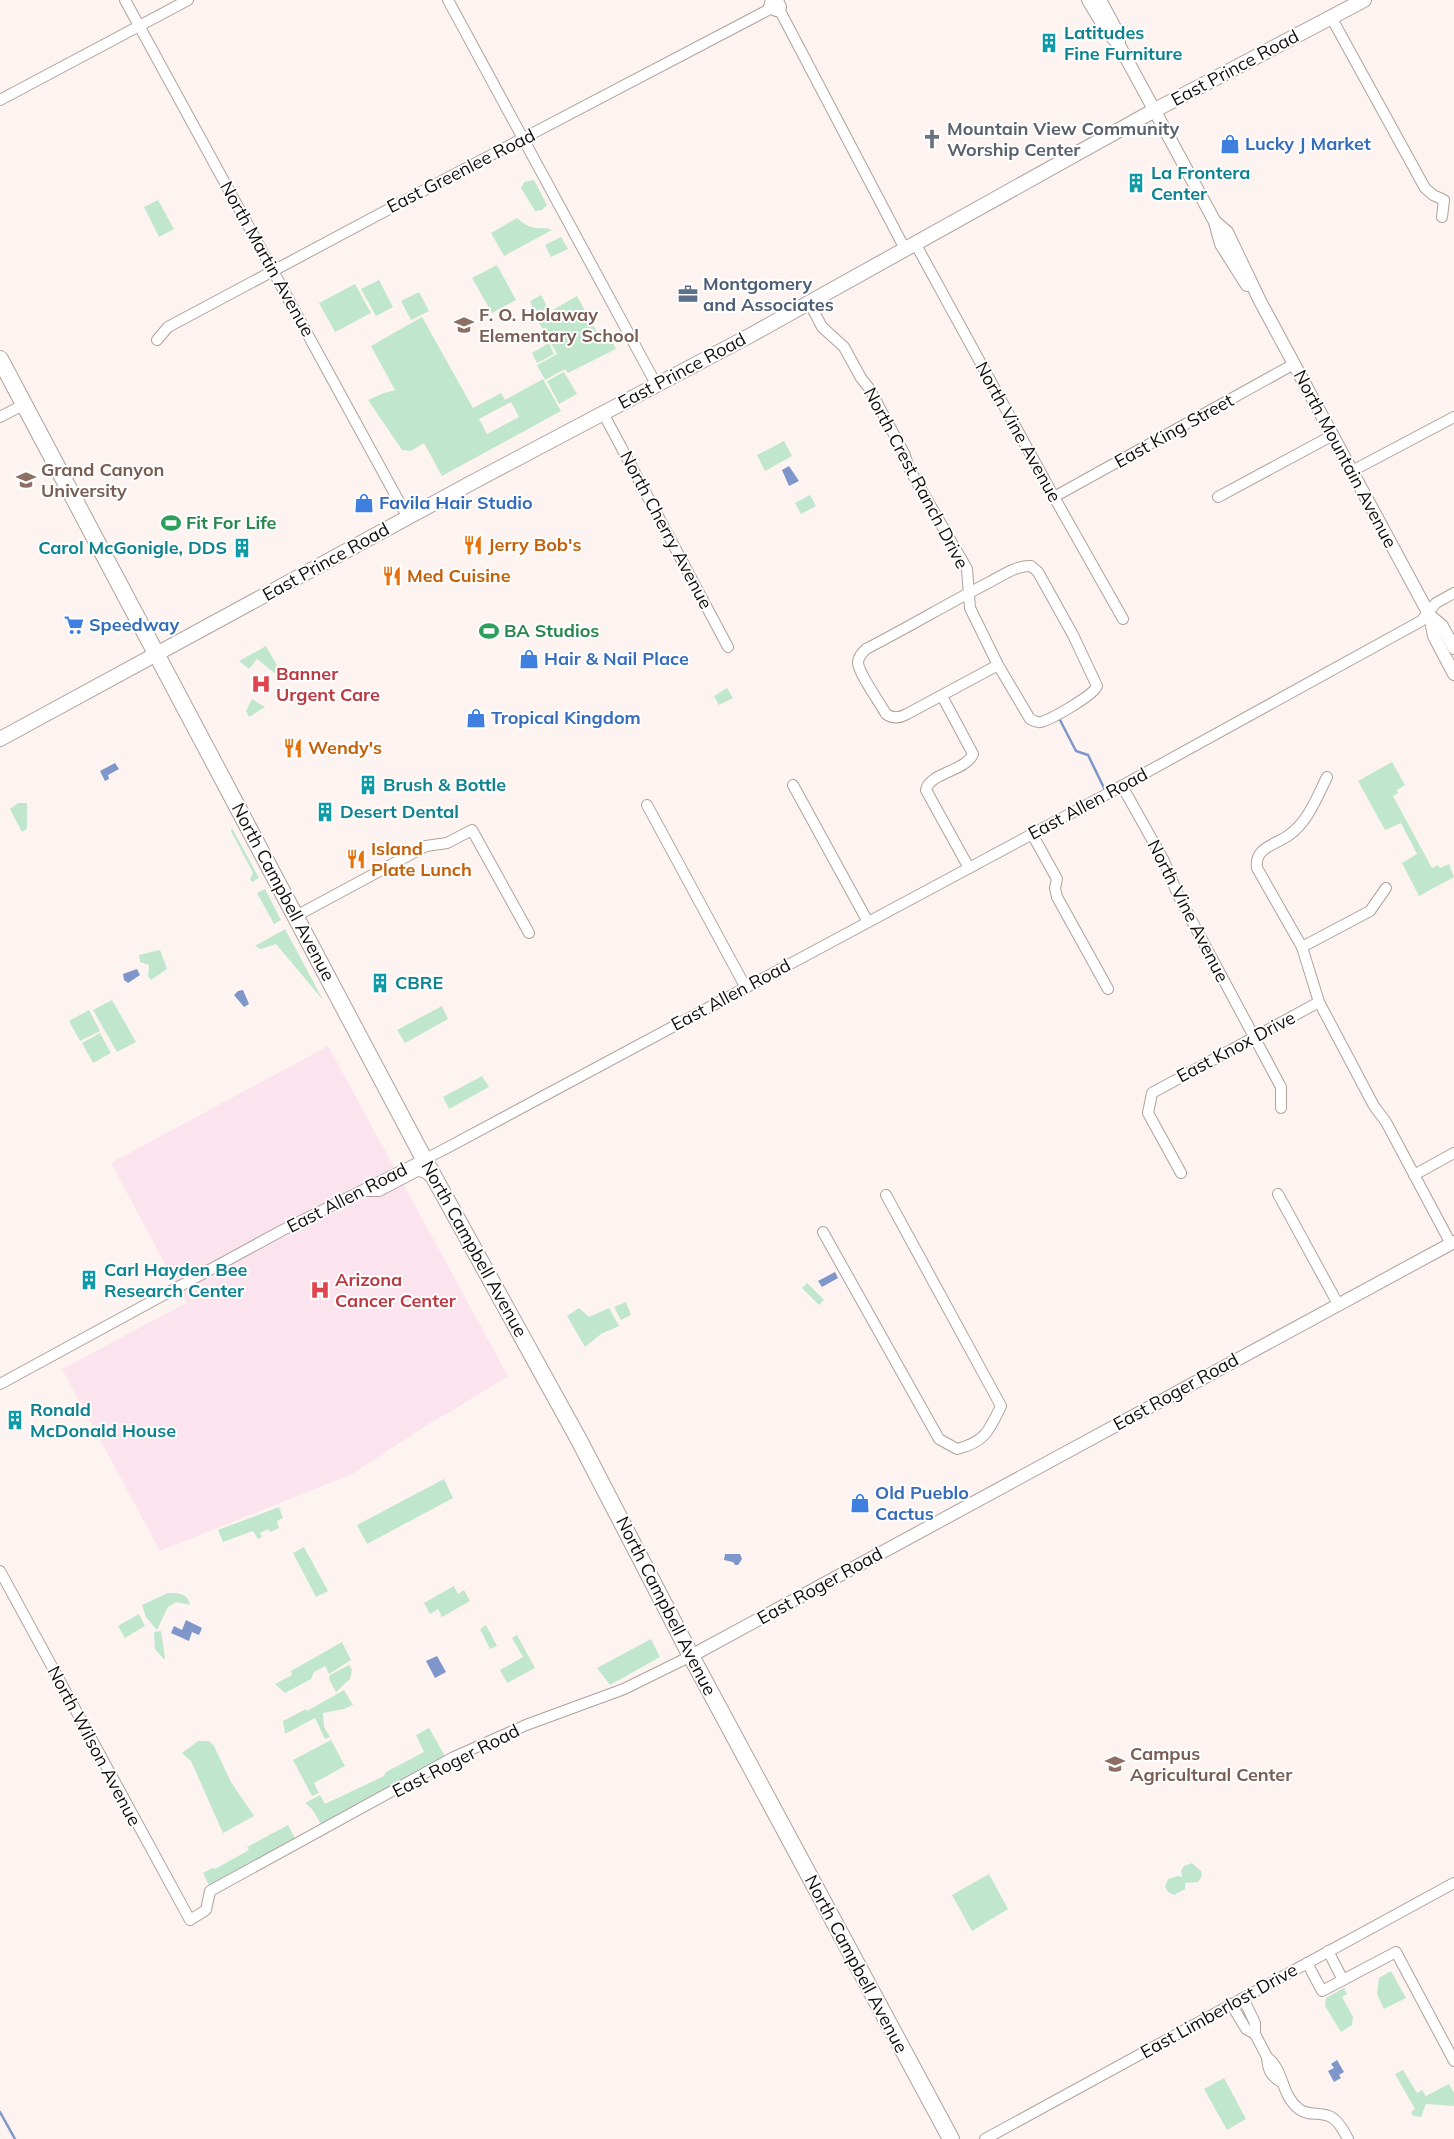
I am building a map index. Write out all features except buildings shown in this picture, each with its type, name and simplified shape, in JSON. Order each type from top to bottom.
[{"type":"main road","name":"East Prince Road","points":[[0,739],[809,302],[1155,110],[1331,17],[1345,4],[1364,0]]},
{"type":"main road","name":"North Campbell Avenue","points":[[0,359],[424,1159],[587,1454],[691,1656],[950,2139]]},
{"type":"street","name":"North Martin Avenue","points":[[125,0],[408,518]]},
{"type":"street","points":[[0,100],[188,0]]},
{"type":"street","points":[[448,0],[656,384]]},
{"type":"street","name":"North Mountain Avenue","points":[[1088,0],[1106,30],[1120,45],[1215,222],[1222,244],[1240,275],[1260,301],[1429,614],[1434,636],[1454,674]]},
{"type":"street","name":"North Mountain Avenue","points":[[1100,0],[1119,35],[1120,45]]},
{"type":"street","name":"East Greenlee Road","points":[[157,340],[168,327],[777,3]]},
{"type":"street","name":"North Vine Avenue","points":[[777,3],[910,246],[1123,619]]},
{"type":"street","points":[[1331,17],[1426,188],[1433,195],[1449,200],[1442,217]]},
{"type":"street","name":"North Crest Ranch Drive","points":[[809,302],[822,327],[844,347],[861,378],[869,388],[904,453],[910,470],[966,569],[970,608],[998,665],[1025,713],[1035,722],[1045,720],[1091,695],[1097,686],[1072,635],[1035,568],[1025,565],[969,592]]},
{"type":"street","name":"East King Street","points":[[1054,498],[1294,364]]},
{"type":"street","points":[[0,418],[25,404]]},
{"type":"street","name":"North Cherry Avenue","points":[[603,412],[728,647]]},
{"type":"street","points":[[1352,471],[1454,417]]},
{"type":"street","points":[[1218,497],[1332,435]]},
{"type":"street","points":[[969,592],[866,649],[860,656],[858,664],[886,714],[890,717],[904,716],[998,665]]},
{"type":"street","name":"East Allen Road","points":[[0,1384],[281,1231],[424,1159],[1122,786],[1421,621],[1429,614],[1436,603],[1454,593]]},
{"type":"street","name":"North Mountain Avenue","points":[[1429,614],[1442,626],[1454,648]]},
{"type":"street","points":[[942,696],[973,754],[967,762],[930,782],[926,790],[969,868]]},
{"type":"street","points":[[1327,777],[1310,812],[1290,835],[1260,853],[1256,860],[1257,868],[1302,947],[1319,1002],[1374,1106],[1386,1122],[1452,1243]]},
{"type":"street","points":[[793,784],[868,922]]},
{"type":"street","name":"North Vine Avenue","points":[[1122,786],[1164,862],[1178,895],[1253,1038],[1281,1087],[1281,1108]]},
{"type":"street","points":[[647,804],[746,988]]},
{"type":"street","points":[[296,916],[426,846],[447,844],[472,830],[529,933]]},
{"type":"street","points":[[1032,834],[1057,878],[1055,888],[1057,897],[1108,989]]},
{"type":"street","points":[[1302,947],[1370,911],[1386,888]]},
{"type":"street","name":"East Knox Drive","points":[[1181,1173],[1148,1113],[1152,1092],[1319,1002]]},
{"type":"street","points":[[1414,1174],[1454,1153]]},
{"type":"street","points":[[364,1191],[379,1191],[417,1171],[424,1172],[438,1185]]},
{"type":"street","points":[[1278,1194],[1338,1304]]},
{"type":"street","points":[[823,1232],[939,1439],[957,1449],[975,1444],[991,1428],[1000,1406],[886,1195]]},
{"type":"street","name":"East Roger Road","points":[[190,1920],[206,1910],[210,1891],[454,1758],[526,1725],[624,1689],[691,1656],[1452,1243]]},
{"type":"street","name":"North Wilson Avenue","points":[[0,1571],[190,1920]]},
{"type":"street","name":"East Limberlost Drive","points":[[985,2139],[1454,1882]]},
{"type":"street","points":[[1328,1952],[1343,1980]]},
{"type":"street","points":[[1308,1962],[1322,1991],[1396,1952],[1454,2061]]},
{"type":"street","points":[[1243,1998],[1255,2023],[1255,2034],[1267,2058],[1279,2070],[1281,2082],[1290,2100],[1299,2110],[1311,2114],[1329,2116],[1343,2129],[1348,2139]]},
{"type":"street","points":[[1231,2004],[1246,2029],[1255,2034]]},
{"type":"shaded area","name":"Arizona Cancer Center","points":[[328,1046],[508,1376],[441,1416],[352,1474],[160,1551],[62,1369],[186,1303],[111,1163]]},
{"type":"green space","points":[[534,180],[547,205],[542,210],[535,211],[521,188],[524,182]]},
{"type":"green space","points":[[158,200],[174,229],[159,237],[144,207]]},
{"type":"green space","points":[[517,218],[530,227],[552,230],[504,256],[491,233]]},
{"type":"green space","points":[[561,237],[568,249],[551,257],[545,245]]},
{"type":"green space","points":[[497,265],[516,300],[492,313],[472,278]]},
{"type":"green space","points":[[379,280],[393,307],[376,316],[361,289]]},
{"type":"green space","points":[[355,284],[371,313],[335,332],[319,303]]},
{"type":"green space","points":[[419,292],[429,311],[411,320],[401,301]]},
{"type":"green space","points":[[541,295],[548,308],[542,312],[534,310],[530,301]]},
{"type":"green space","points":[[577,296],[597,332],[605,328],[616,349],[568,373],[565,369],[545,380],[537,365],[557,354],[537,319]]},
{"type":"green space","points":[[422,317],[473,408],[501,393],[505,400],[543,379],[561,411],[442,476],[424,443],[411,451],[402,450],[368,400],[395,390],[371,346]],"holes":[[[511,402],[519,417],[487,434],[479,419]]]},
{"type":"green space","points":[[549,343],[554,354],[537,363],[532,353]]},
{"type":"green space","points":[[564,372],[577,394],[559,404],[547,381]]},
{"type":"green space","points":[[784,441],[792,456],[765,471],[757,455]]},
{"type":"green space","points":[[810,495],[816,506],[801,514],[795,503]]},
{"type":"green space","points":[[266,646],[283,676],[282,679],[257,659],[249,669],[239,661]]},
{"type":"green space","points":[[727,688],[733,698],[719,705],[714,696]]},
{"type":"green space","points":[[252,699],[265,707],[249,717],[246,711]]},
{"type":"green space","points":[[1392,762],[1405,785],[1397,790],[1398,793],[1393,796],[1432,868],[1438,865],[1440,868],[1449,864],[1454,877],[1419,896],[1402,863],[1417,854],[1401,823],[1385,830],[1358,781]]},
{"type":"green space","points":[[18,803],[27,803],[27,829],[22,832],[10,809]]},
{"type":"green space","points":[[232,828],[259,878],[252,882],[250,879],[253,873],[231,831]]},
{"type":"green space","points":[[265,889],[281,920],[274,924],[257,893]]},
{"type":"green space","points":[[285,929],[323,1000],[276,944],[261,949],[255,946]]},
{"type":"green space","points":[[160,950],[167,969],[151,980],[148,976],[149,965],[140,962],[139,955]]},
{"type":"green space","points":[[112,1000],[136,1042],[117,1052],[93,1010]]},
{"type":"green space","points":[[442,1006],[448,1019],[405,1043],[397,1030]]},
{"type":"green space","points":[[89,1010],[100,1031],[80,1041],[69,1021]]},
{"type":"green space","points":[[100,1033],[111,1053],[93,1063],[82,1043]]},
{"type":"green space","points":[[482,1076],[489,1087],[449,1109],[443,1097]]},
{"type":"green space","points":[[807,1283],[824,1300],[819,1305],[802,1288]]},
{"type":"green space","points":[[626,1302],[631,1315],[621,1320],[614,1307]]},
{"type":"green space","points":[[579,1308],[589,1317],[609,1308],[619,1326],[601,1334],[585,1347],[567,1316]]},
{"type":"green space","points":[[444,1479],[453,1498],[367,1544],[357,1525]]},
{"type":"green space","points":[[279,1507],[283,1518],[277,1521],[279,1528],[270,1532],[268,1529],[260,1533],[262,1537],[258,1539],[253,1531],[223,1542],[218,1530]]},
{"type":"green space","points":[[304,1547],[328,1591],[316,1597],[293,1553]]},
{"type":"green space","points":[[454,1586],[458,1594],[464,1590],[470,1601],[442,1617],[438,1609],[430,1614],[424,1603]]},
{"type":"green space","points":[[168,1593],[185,1596],[190,1605],[176,1602],[168,1607],[157,1630],[146,1617],[142,1605]]},
{"type":"green space","points":[[139,1614],[145,1626],[125,1638],[118,1626]]},
{"type":"green space","points":[[486,1625],[497,1646],[490,1649],[480,1629]]},
{"type":"green space","points":[[161,1631],[164,1659],[155,1649],[154,1632]]},
{"type":"green space","points":[[517,1635],[535,1668],[507,1683],[500,1670],[523,1657],[512,1638]]},
{"type":"green space","points":[[651,1639],[660,1657],[610,1685],[597,1668]]},
{"type":"green space","points":[[342,1642],[351,1660],[329,1674],[325,1666],[314,1672],[311,1679],[285,1693],[275,1684],[292,1675],[291,1671]]},
{"type":"green space","points":[[349,1665],[352,1670],[350,1679],[336,1692],[329,1679],[330,1675]]},
{"type":"green space","points":[[344,1690],[353,1705],[344,1709],[323,1713],[324,1727],[330,1737],[325,1739],[315,1718],[285,1734],[283,1721],[306,1709],[307,1711]]},
{"type":"green space","points":[[429,1728],[446,1758],[321,1824],[312,1809],[305,1803],[320,1795],[325,1804],[384,1776],[386,1772],[424,1752],[416,1735]]},
{"type":"green space","points":[[331,1740],[345,1766],[314,1783],[319,1793],[312,1796],[293,1760]]},
{"type":"green space","points":[[198,1741],[209,1741],[214,1746],[231,1782],[254,1816],[223,1833],[191,1761],[182,1753]]},
{"type":"green space","points":[[288,1825],[296,1840],[209,1885],[203,1873],[212,1868],[215,1869],[249,1850],[247,1847]]},
{"type":"green space","points":[[1192,1863],[1201,1871],[1202,1876],[1198,1882],[1185,1883],[1185,1889],[1174,1895],[1168,1892],[1165,1887],[1168,1879],[1178,1876],[1182,1877],[1181,1871],[1184,1866]]},
{"type":"green space","points":[[989,1874],[1008,1909],[972,1931],[952,1895]]},
{"type":"green space","points":[[1391,1971],[1406,1998],[1384,2009],[1377,1994],[1379,1978]]},
{"type":"green space","points":[[1344,1988],[1347,1994],[1342,1997],[1353,2017],[1352,2025],[1341,2032],[1325,2006],[1326,1998]]},
{"type":"green space","points":[[1403,2070],[1417,2093],[1422,2090],[1426,2096],[1449,2084],[1454,2093],[1454,2106],[1426,2104],[1421,2117],[1413,2116],[1411,2112],[1415,2109],[1395,2074]]},
{"type":"green space","points":[[1224,2078],[1246,2119],[1227,2130],[1204,2089]]},
{"type":"water","points":[[789,466],[799,481],[789,486],[782,470]]},
{"type":"water","points":[[115,763],[119,769],[108,775],[109,779],[105,781],[100,771]]},
{"type":"water","points":[[137,969],[140,975],[128,983],[124,980],[123,974]]},
{"type":"water","points":[[243,990],[249,1004],[244,1007],[234,995],[238,991]]},
{"type":"water","points":[[835,1272],[838,1278],[822,1287],[818,1281]]},
{"type":"water","points":[[725,1554],[740,1554],[742,1559],[738,1565],[735,1565],[733,1562],[724,1560]]},
{"type":"water","points":[[186,1620],[202,1628],[199,1635],[192,1632],[189,1641],[171,1633],[174,1626],[182,1630]]},
{"type":"water","points":[[437,1656],[446,1672],[435,1678],[426,1661]]},
{"type":"water","points":[[1337,2060],[1344,2072],[1339,2075],[1341,2078],[1334,2082],[1328,2071],[1334,2068],[1331,2064]]},
{"type":"waterway","points":[[1060,720],[1076,751],[1088,755],[1106,792]]},
{"type":"waterway","points":[[0,2112],[15,2139]]},
{"type":"place","name":"Latitudes Fine Furniture","points":[[1049,43]]},
{"type":"place","name":"Mountain View Community Worship Center","points":[[932,139]]},
{"type":"place","name":"Lucky J Market","points":[[1230,144]]},
{"type":"place","name":"La Frontera Center","points":[[1136,183]]},
{"type":"place","name":"Montgomery and Associates","points":[[688,294]]},
{"type":"place","name":"F. O. Holaway Elementary School","points":[[464,325]]},
{"type":"place","name":"Grand Canyon University","points":[[26,480]]},
{"type":"place","name":"Favila Hair Studio","points":[[364,503]]},
{"type":"place","name":"Fit For Life","points":[[171,523]]},
{"type":"place","name":"Jerry Bob's","points":[[473,545]]},
{"type":"place","name":"Carol McGonigle, DDS","points":[[242,548]]},
{"type":"place","name":"Med Cuisine","points":[[392,576]]},
{"type":"place","name":"Speedway","points":[[74,625]]},
{"type":"place","name":"BA Studios","points":[[489,631]]},
{"type":"place","name":"Hair & Nail Place","points":[[529,659]]},
{"type":"place","name":"Banner Urgent Care","points":[[261,684]]},
{"type":"place","name":"Tropical Kingdom","points":[[476,718]]},
{"type":"place","name":"Wendy's","points":[[293,748]]},
{"type":"place","name":"Brush & Bottle","points":[[368,785]]},
{"type":"place","name":"Desert Dental","points":[[325,812]]},
{"type":"place","name":"Island Plate Lunch","points":[[356,859]]},
{"type":"place","name":"CBRE","points":[[380,983]]},
{"type":"place","name":"Carl Hayden Bee Research Center","points":[[89,1280]]},
{"type":"place","name":"Arizona Cancer Center","points":[[320,1290]]},
{"type":"place","name":"Ronald McDonald House","points":[[15,1420]]},
{"type":"place","name":"Old Pueblo Cactus","points":[[860,1503]]},
{"type":"place","name":"Campus Agricultural Center","points":[[1115,1764]]}]
